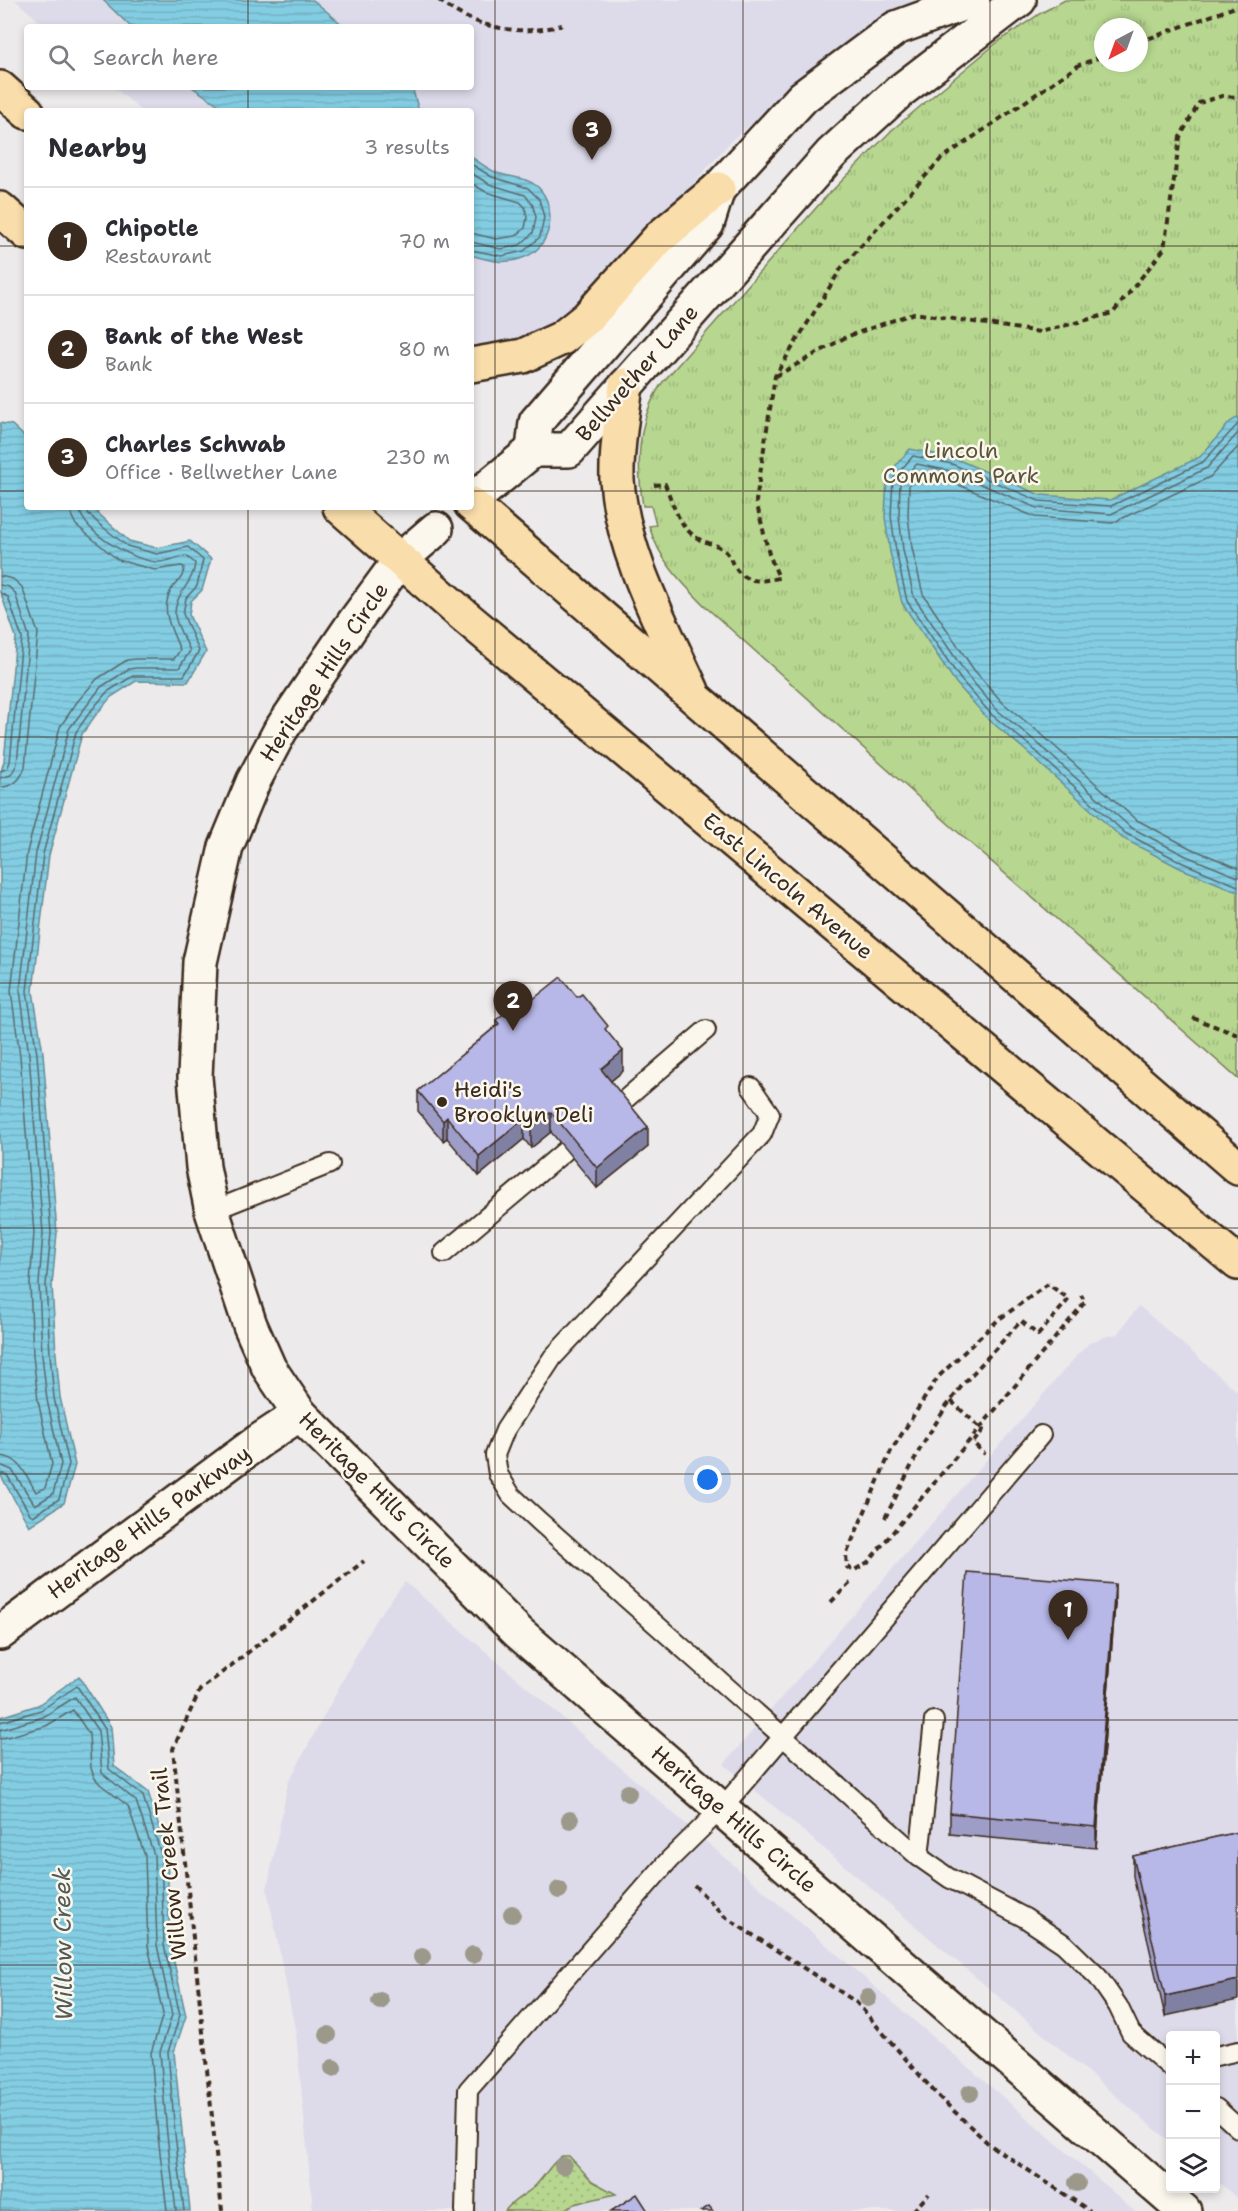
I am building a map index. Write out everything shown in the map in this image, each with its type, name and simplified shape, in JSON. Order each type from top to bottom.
[{"type":"main road","points":[[0,88],[24,109]]},
{"type":"main road","points":[[474,364],[523,356],[561,338],[587,318],[660,237],[718,189]]},
{"type":"main road","points":[[0,209],[24,230]]},
{"type":"main road","points":[[626,385],[617,481],[624,525],[645,584],[695,698]]},
{"type":"main road","points":[[474,505],[1238,1168]]},
{"type":"main road","name":"East Lincoln Avenue","points":[[343,510],[400,560],[1238,1263]]},
{"type":"street","name":"Bellwether Lane","points":[[973,0],[896,28],[803,97],[718,189],[707,224],[536,422],[533,450],[569,450],[831,154],[900,91],[1019,0]]},
{"type":"street","points":[[474,499],[533,450]]},
{"type":"street","name":"Heritage Hills Circle","points":[[459,510],[400,560],[355,621],[280,731],[253,782],[226,846],[200,962],[195,1066],[203,1167],[212,1210],[250,1325],[270,1368],[300,1414],[518,1632],[1184,2211]]},
{"type":"street","name":"Heritage Hills Parkway","points":[[0,1633],[259,1441],[300,1414]]},
{"type":"lane","points":[[444,1253],[706,1030]]},
{"type":"lane","points":[[751,1087],[770,1114],[762,1134],[553,1357],[505,1430],[495,1455],[498,1474],[511,1495],[919,1857],[949,1878],[1025,1918],[1064,1944],[1098,1977],[1118,2006],[1131,2033],[1166,2064]]},
{"type":"lane","points":[[212,1210],[330,1164]]},
{"type":"lane","points":[[465,2211],[468,2090],[669,1860],[721,1809],[1041,1435]]},
{"type":"lane","points":[[919,1857],[934,1721]]},
{"type":"lane","points":[[1220,2055],[1238,2051]]},
{"type":"lane","points":[[1220,2112],[1238,2128]]},
{"type":"path","points":[[439,0],[454,13],[485,26],[544,31],[562,25]]},
{"type":"path","points":[[1148,39],[1238,6]]},
{"type":"path","points":[[649,485],[665,484],[677,514],[687,531],[728,553],[743,578],[753,582],[779,578],[769,554],[756,501],[775,376],[842,267],[941,159],[1079,65],[1094,59]]},
{"type":"path","points":[[775,376],[846,337],[914,313],[1040,332],[1113,313],[1164,249],[1180,137],[1199,103],[1222,96],[1238,97]]},
{"type":"path","points":[[1192,1018],[1238,1035]]},
{"type":"path","points":[[885,1518],[922,1445],[964,1383],[1021,1322],[1038,1335],[1069,1299],[1048,1284],[998,1320],[938,1377],[891,1451],[846,1555],[847,1567],[853,1571],[868,1562],[1085,1302],[1081,1295]]},
{"type":"path","points":[[951,1401],[983,1430],[973,1443],[1008,1474]]},
{"type":"path","name":"Willow Creek Trail","points":[[222,2211],[173,1749],[200,1690],[364,1561]]},
{"type":"path","points":[[831,1602],[850,1583]]},
{"type":"path","points":[[694,1885],[725,1917],[856,2002],[938,2096],[990,2145],[1090,2211]]},
{"type":"path","points":[[913,2211],[929,2194]]},
{"type":"shaded area","points":[[15,0],[928,0],[782,100],[733,139],[588,302],[571,316],[527,340],[474,349],[474,108],[138,108],[118,90],[474,90],[474,24],[43,24]]},
{"type":"shaded area","points":[[1139,1306],[1238,1392],[1238,2199],[1220,2183],[1220,2031],[1166,2031],[1166,2139],[724,1764],[1079,1353],[1089,1343],[1117,1334]]},
{"type":"shaded area","points":[[405,1582],[1135,2211],[313,2211],[296,2034],[267,1889],[288,1783],[374,1622]]},
{"type":"green space","name":"Lincoln Commons Park","points":[[1065,0],[1238,0],[1238,1079],[708,609],[681,581],[659,550],[649,526],[656,525],[651,506],[643,506],[639,458],[643,427],[662,383],[823,200],[892,130],[999,41]]},
{"type":"green space","points":[[562,2156],[569,2156],[592,2181],[616,2194],[574,2204],[562,2211],[505,2211],[535,2186]]},
{"type":"water","points":[[103,0],[313,0],[341,24],[128,24]]},
{"type":"water","points":[[196,90],[413,90],[418,108],[224,108]]},
{"type":"water","points":[[474,159],[495,172],[533,183],[544,195],[550,215],[546,236],[534,252],[518,259],[491,260],[474,256]]},
{"type":"water","points":[[1238,417],[1238,892],[1180,868],[1122,838],[988,719],[956,683],[902,603],[890,552],[885,517],[887,476],[910,449],[954,458],[1040,495],[1110,500],[1200,457],[1230,422]]},
{"type":"water","points":[[0,423],[12,425],[24,436],[24,510],[94,510],[129,541],[157,548],[190,541],[211,559],[202,590],[191,601],[189,615],[206,652],[188,682],[136,681],[111,697],[95,716],[82,734],[49,855],[33,991],[43,1053],[57,1233],[52,1285],[56,1354],[60,1397],[75,1465],[64,1503],[29,1526],[0,1474],[0,775],[4,761],[16,637],[0,591]]},
{"type":"water","name":"Willow Creek","points":[[79,1676],[111,1727],[114,1766],[148,1792],[167,1852],[170,1944],[186,2016],[174,2052],[190,2211],[0,2211],[0,1717],[38,1705]]},
{"type":"building","points":[[561,977],[577,997],[582,994],[608,1026],[605,1029],[623,1051],[601,1069],[648,1127],[597,1168],[551,1112],[531,1128],[524,1119],[479,1156],[447,1117],[443,1121],[418,1091],[499,1024],[496,1020],[527,994],[532,1000]]},
{"type":"building","points":[[967,1572],[1115,1584],[1096,1827],[950,1813]]},
{"type":"building","points":[[1238,1832],[1238,1980],[1165,1996],[1133,1856]]},
{"type":"building","points":[[637,2194],[648,2211],[611,2211]]},
{"type":"building","points":[[709,2206],[713,2211],[701,2211]]},
{"type":"place","name":"Charles Schwab","points":[[592,160]]},
{"type":"place","name":"Bank of the West","points":[[513,1031]]},
{"type":"place","name":"Heidi's Brooklyn Deli","points":[[442,1102]]},
{"type":"place","name":"Chipotle","points":[[1068,1640]]}]
